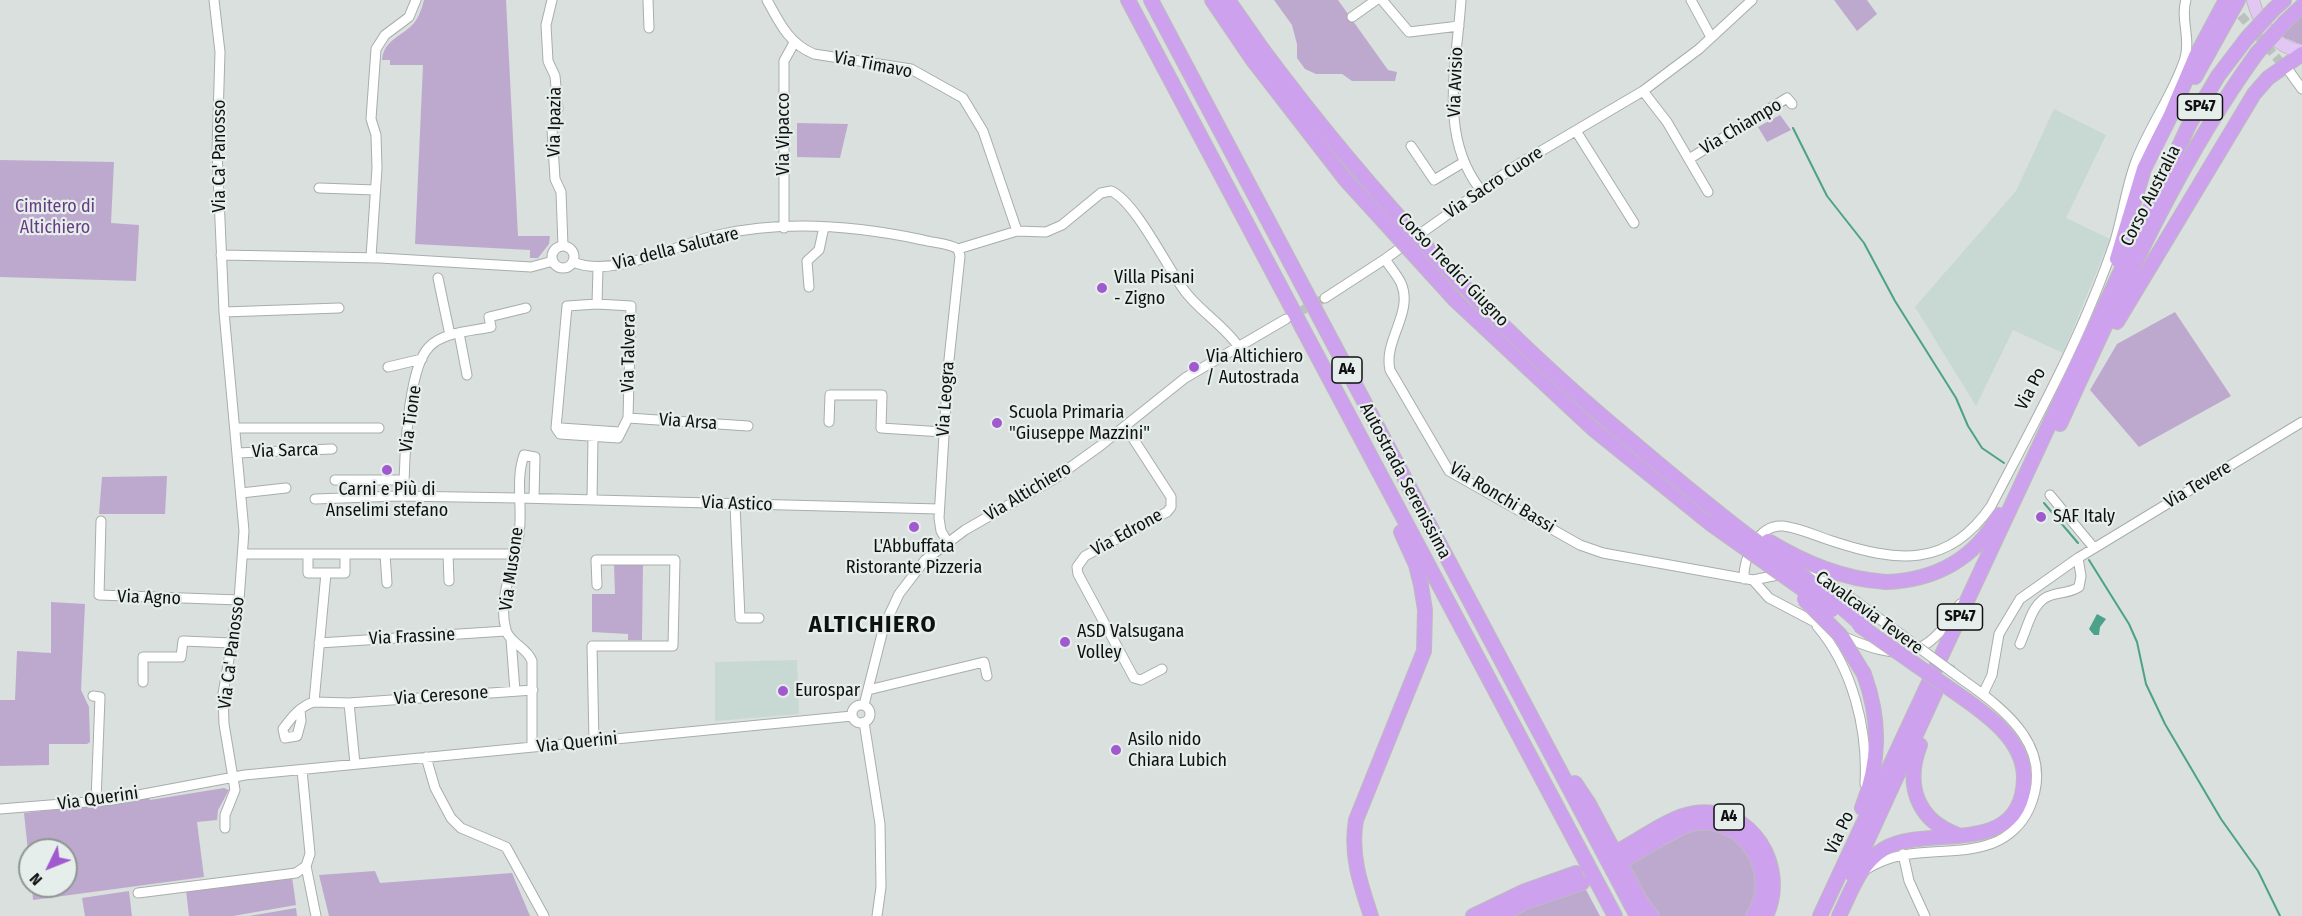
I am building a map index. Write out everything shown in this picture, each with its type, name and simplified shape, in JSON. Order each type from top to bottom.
[{"type":"highway","name":"Autostrada Serenissima","points":[[1128,0],[1615,916]]},
{"type":"highway","name":"Autostrada Serenissima","points":[[1151,0],[1637,916]]},
{"type":"highway","name":"Corso Tredici Giugno","points":[[1212,0],[1252,59],[1345,179],[1456,301],[1592,428],[1711,524]]},
{"type":"highway","name":"Corso Tredici Giugno","points":[[1228,0],[1263,50],[1356,169],[1468,292],[1556,376],[1670,472]]},
{"type":"highway","name":"SP47","points":[[2088,340],[2125,237],[2144,169],[2170,117],[2196,56],[2226,0]]},
{"type":"highway","name":"SP47","points":[[2170,117],[2238,0]]},
{"type":"highway","name":"Corso Australia","points":[[2088,340],[2189,125],[2218,76],[2247,38],[2279,5]]},
{"type":"highway","name":"Corso Australia","points":[[2079,382],[2203,134],[2257,53],[2302,6]]},
{"type":"highway","name":"SP47","points":[[1949,663],[2079,382],[2254,94],[2268,78],[2302,53]]},
{"type":"highway","name":"Via Po","points":[[1821,916],[2088,340]]},
{"type":"highway","points":[[1670,472],[1751,531],[1822,569],[1849,577],[1886,582],[1920,579],[1937,574],[1961,560],[1979,544],[1993,526],[2048,427]]},
{"type":"highway","points":[[1371,916],[1354,859],[1353,839],[1356,820],[1417,671],[1426,633],[1425,610],[1416,565],[1388,504],[1375,463]]},
{"type":"highway","points":[[1670,472],[1732,524],[1842,606],[1866,629]]},
{"type":"highway","points":[[1711,524],[1837,614],[1866,629],[1987,716],[2010,739],[2019,755],[2024,777],[2020,798],[2005,820],[1990,831],[1894,844],[1871,858],[1860,873],[1839,916]]},
{"type":"highway","points":[[1711,524],[1825,619],[1848,645],[1864,674],[1873,702],[1877,736],[1875,767],[1830,894]]},
{"type":"highway","name":"Via Po","points":[[1832,916],[1936,691],[1936,704],[1915,757],[1913,789],[1920,807],[1932,820],[1940,827],[1963,836]]},
{"type":"highway","points":[[1544,740],[1589,804],[1641,902],[1652,916]]},
{"type":"highway","name":"A4","points":[[1753,916],[1763,893],[1760,861],[1745,840],[1726,828],[1713,824],[1692,825],[1623,854],[1689,814],[1713,813],[1731,818],[1754,833],[1769,857],[1774,888],[1766,916]]},
{"type":"highway","points":[[1473,916],[1525,891],[1579,878],[1499,916]]},
{"type":"main road","points":[[2253,0],[2266,30],[2280,44],[2302,53]]},
{"type":"street","name":"Via Ca' Panosso","points":[[214,0],[220,52],[217,151],[224,312],[236,428],[244,554],[223,694],[224,724],[235,790],[225,815],[225,828]]},
{"type":"street","points":[[371,257],[377,142],[371,119],[376,49],[385,34],[409,18],[416,0]]},
{"type":"street","name":"Via Ipazia","points":[[552,0],[546,25],[548,61],[555,76],[558,109],[552,129],[555,179],[561,192],[562,246]]},
{"type":"street","points":[[648,0],[649,28]]},
{"type":"street","points":[[767,0],[794,43]]},
{"type":"street","points":[[1352,17],[1376,0]]},
{"type":"street","points":[[1382,0],[1409,32],[1459,26]]},
{"type":"street","name":"Via Avisio","points":[[1461,0],[1452,111],[1464,162],[1480,189]]},
{"type":"street","points":[[1691,0],[1711,37]]},
{"type":"street","name":"Via Sacro Cuore","points":[[1325,298],[1385,259],[1480,189],[1643,91],[1711,37],[1752,0]]},
{"type":"street","name":"Via Po","points":[[1748,579],[1744,564],[1756,541],[1769,528],[1782,526],[1798,529],[1860,550],[1893,557],[1918,555],[1946,547],[1981,520],[2001,488],[2067,356],[2115,239],[2129,178],[2139,152],[2185,58],[2188,39],[2183,9],[2186,0]]},
{"type":"street","name":"Via Vipacco","points":[[784,228],[784,61],[794,43]]},
{"type":"street","name":"Via Timavo","points":[[794,43],[814,54],[911,69],[963,98],[983,131],[1017,231]]},
{"type":"street","points":[[2289,71],[2302,89]]},
{"type":"street","name":"Via Chiampo","points":[[1643,91],[1667,122],[1708,192]]},
{"type":"street","name":"Via Chiampo","points":[[1689,159],[1787,98],[1792,104]]},
{"type":"street","points":[[1576,131],[1634,223]]},
{"type":"street","points":[[1411,146],[1434,180],[1464,162]]},
{"type":"street","points":[[319,189],[375,190]]},
{"type":"street","points":[[959,253],[1017,231],[1046,232],[1062,225],[1101,194],[1111,191],[1117,193],[1163,254],[1184,291],[1238,346]]},
{"type":"street","name":"Via della Salutare","points":[[221,255],[371,257],[531,267],[554,261],[565,267],[573,262],[598,268],[625,263],[721,234],[824,227],[888,232],[959,253]]},
{"type":"street","points":[[809,287],[807,261],[819,250],[824,227]]},
{"type":"street","points":[[554,261],[554,251],[562,246],[572,251],[573,262]]},
{"type":"street","name":"Via Leogra","points":[[948,541],[939,526],[939,508],[943,432],[959,253]]},
{"type":"street","name":"Via Ronchi Bassi","points":[[1385,259],[1402,285],[1404,302],[1389,349],[1390,370],[1449,471],[1580,545],[1603,553],[1748,579]]},
{"type":"street","name":"Via Talvera","points":[[597,304],[598,268]]},
{"type":"street","points":[[438,278],[467,375]]},
{"type":"street","name":"Via Talvera","points":[[556,428],[567,306],[597,304],[632,306],[628,418],[622,432]]},
{"type":"street","points":[[224,312],[339,308]]},
{"type":"street","points":[[422,359],[429,346],[454,334],[491,327],[489,317],[526,308]]},
{"type":"street","name":"Via Altichiero","points":[[877,916],[881,887],[880,824],[864,722],[870,713],[864,705],[884,626],[899,594],[926,560],[948,541],[1054,478],[1125,426],[1177,383],[1283,321]]},
{"type":"street","name":"Via Tione","points":[[388,367],[422,359],[407,426],[404,496]]},
{"type":"street","points":[[829,422],[830,395],[882,395],[881,428],[943,432]]},
{"type":"street","name":"Via Arsa","points":[[628,418],[748,426]]},
{"type":"street","name":"Via Tevere","points":[[1983,694],[1990,682],[1999,634],[2020,599],[2078,558],[2302,422]]},
{"type":"street","name":"Via Edrone","points":[[1125,426],[1171,497],[1171,507],[1167,512],[1085,556],[1080,561],[1078,574],[1134,678],[1141,680],[1162,669]]},
{"type":"street","points":[[236,428],[379,428]]},
{"type":"street","points":[[556,428],[622,432]]},
{"type":"street","points":[[556,428],[560,434],[593,437],[618,438],[622,432]]},
{"type":"street","points":[[592,500],[593,437]]},
{"type":"street","name":"Via Sarca","points":[[237,453],[332,449]]},
{"type":"street","points":[[519,498],[522,459],[524,455],[531,455],[535,457],[536,463],[534,498]]},
{"type":"street","points":[[335,480],[404,480]]},
{"type":"street","points":[[241,493],[286,488]]},
{"type":"street","points":[[2050,495],[2094,548]]},
{"type":"street","name":"Via Astico","points":[[315,499],[404,496],[939,508]]},
{"type":"street","name":"Via Musone","points":[[515,691],[504,601],[519,534],[519,498]]},
{"type":"street","points":[[735,505],[740,618],[759,618]]},
{"type":"street","name":"Via Agno","points":[[101,521],[99,596],[238,600]]},
{"type":"street","points":[[244,554],[514,554]]},
{"type":"street","points":[[308,554],[308,573],[345,573],[345,554]]},
{"type":"street","points":[[385,554],[387,583]]},
{"type":"street","points":[[448,554],[449,581]]},
{"type":"street","points":[[2020,644],[2038,603],[2045,597],[2070,593],[2079,587],[2081,576],[2078,558]]},
{"type":"street","points":[[594,741],[591,646],[673,646],[675,560],[596,560],[597,585]]},
{"type":"street","name":"Cavalcavia Tevere","points":[[1748,579],[1808,569],[1983,694]]},
{"type":"street","points":[[300,710],[314,702],[327,573]]},
{"type":"street","points":[[1748,579],[1769,598],[1876,651],[1907,653],[1920,648],[1936,635],[1979,576]]},
{"type":"street","points":[[1811,620],[1837,653],[1859,716],[1865,743],[1864,801]]},
{"type":"street","points":[[508,635],[528,650],[532,661],[532,747]]},
{"type":"street","name":"Via Frassine","points":[[319,643],[508,635]]},
{"type":"street","points":[[142,682],[143,657],[181,657],[183,641],[232,643]]},
{"type":"street","points":[[868,690],[984,662],[987,676]]},
{"type":"street","name":"Via Ceresone","points":[[314,702],[349,703],[533,690]]},
{"type":"street","points":[[1860,873],[1888,858],[1903,854],[1980,847],[1995,843],[2013,830],[2027,813],[2037,777],[2034,755],[2012,720],[1983,694]]},
{"type":"street","points":[[93,696],[100,697],[96,801]]},
{"type":"street","points":[[349,703],[355,764]]},
{"type":"street","points":[[864,705],[854,707],[852,716],[859,723],[864,722]]},
{"type":"street","name":"Via Querini","points":[[0,808],[96,801],[233,776],[804,723],[852,716]]},
{"type":"street","points":[[426,757],[435,788],[451,818],[461,828],[506,846],[544,916]]},
{"type":"street","points":[[302,770],[310,854],[306,866],[316,916]]},
{"type":"street","points":[[1903,854],[1909,881],[1925,916]]},
{"type":"street","points":[[138,893],[296,873],[306,866]]},
{"type":"shaded area","points":[[2054,109],[2106,135],[2066,218],[2110,239],[2063,353],[2013,330],[1976,406],[1915,307],[2016,191]]},
{"type":"shaded area","points":[[2097,614],[2106,619],[2100,627],[2099,635],[2094,635],[2089,629]]},
{"type":"shaded area","points":[[797,660],[799,714],[715,721],[715,662]]},
{"type":"green space","points":[[424,0],[506,0],[518,236],[550,236],[549,244],[538,258],[530,258],[530,250],[415,244],[423,65],[390,65],[390,60],[382,60],[386,47],[416,21]]},
{"type":"green space","points":[[1274,0],[1338,0],[1388,70],[1397,72],[1395,81],[1352,81],[1342,74],[1316,74],[1305,69],[1297,58],[1297,44],[1292,25]]},
{"type":"green space","points":[[1834,0],[1867,0],[1877,14],[1857,31]]},
{"type":"green space","points":[[2302,15],[2302,45],[2280,36]]},
{"type":"green space","points":[[1780,115],[1791,130],[1767,142],[1758,127]]},
{"type":"green space","points":[[797,123],[848,124],[840,158],[797,157]]},
{"type":"green space","name":"Cimitero di Altichiero","points":[[0,160],[114,162],[111,223],[139,225],[136,281],[0,277]]},
{"type":"green space","points":[[2175,312],[2231,396],[2139,447],[2090,390],[2117,344]]},
{"type":"green space","points":[[167,476],[165,514],[99,514],[102,477]]},
{"type":"green space","points":[[614,565],[643,565],[642,640],[628,640],[628,634],[592,632],[592,594],[615,594]]},
{"type":"green space","points":[[51,602],[85,604],[81,690],[89,707],[90,742],[87,744],[49,744],[49,765],[0,766],[0,700],[15,700],[17,651],[51,653]]},
{"type":"green space","points":[[224,788],[229,790],[218,810],[217,820],[197,822],[204,877],[78,894],[78,838],[27,838],[24,813],[129,801],[148,796],[150,800]]},
{"type":"green space","points":[[1692,829],[1709,829],[1724,833],[1741,844],[1747,852],[1756,870],[1758,890],[1747,916],[1659,916],[1626,863]]},
{"type":"green space","points":[[375,871],[380,883],[512,873],[530,916],[329,916],[319,875]]},
{"type":"green space","points":[[292,877],[296,905],[233,916],[189,916],[186,890]]},
{"type":"green space","points":[[1584,886],[1600,916],[1509,916]]},
{"type":"green space","points":[[129,891],[132,916],[85,916],[82,898]]},
{"type":"green space","points":[[296,908],[297,916],[249,916]]},
{"type":"waterway","points":[[1793,128],[1827,196],[1864,243],[1895,301],[1956,398],[1968,426],[1982,448],[2004,463]]},
{"type":"waterway","points":[[2044,503],[2078,543]]},
{"type":"waterway","points":[[2089,560],[2129,624],[2137,642],[2146,684],[2165,724],[2221,819],[2258,871],[2280,916]]},
{"type":"tunnel","points":[[2232,5],[2287,70]]},
{"type":"tunnel","points":[[1290,317],[1325,298]]},
{"type":"tunnel","points":[[1936,691],[1949,663]]},
{"type":"place","name":"Villa Pisani - Zigno","points":[[1102,288]]},
{"type":"place","name":"Via Altichiero / Autostrada","points":[[1194,367]]},
{"type":"place","name":"Scuola Primaria \"Giuseppe Mazzini\"","points":[[997,423]]},
{"type":"place","name":"Carni e Più di Anselimi stefano","points":[[387,470]]},
{"type":"place","name":"SAF Italy","points":[[2041,517]]},
{"type":"place","name":"L'Abbuffata Ristorante Pizzeria","points":[[914,527]]},
{"type":"place","name":"ASD Valsugana Volley","points":[[1065,642]]},
{"type":"place","name":"Eurospar","points":[[783,691]]},
{"type":"place","name":"Asilo nido Chiara Lubich","points":[[1116,750]]},
{"type":"district","name":"ALTICHIERO","points":[[873,625]]}]
